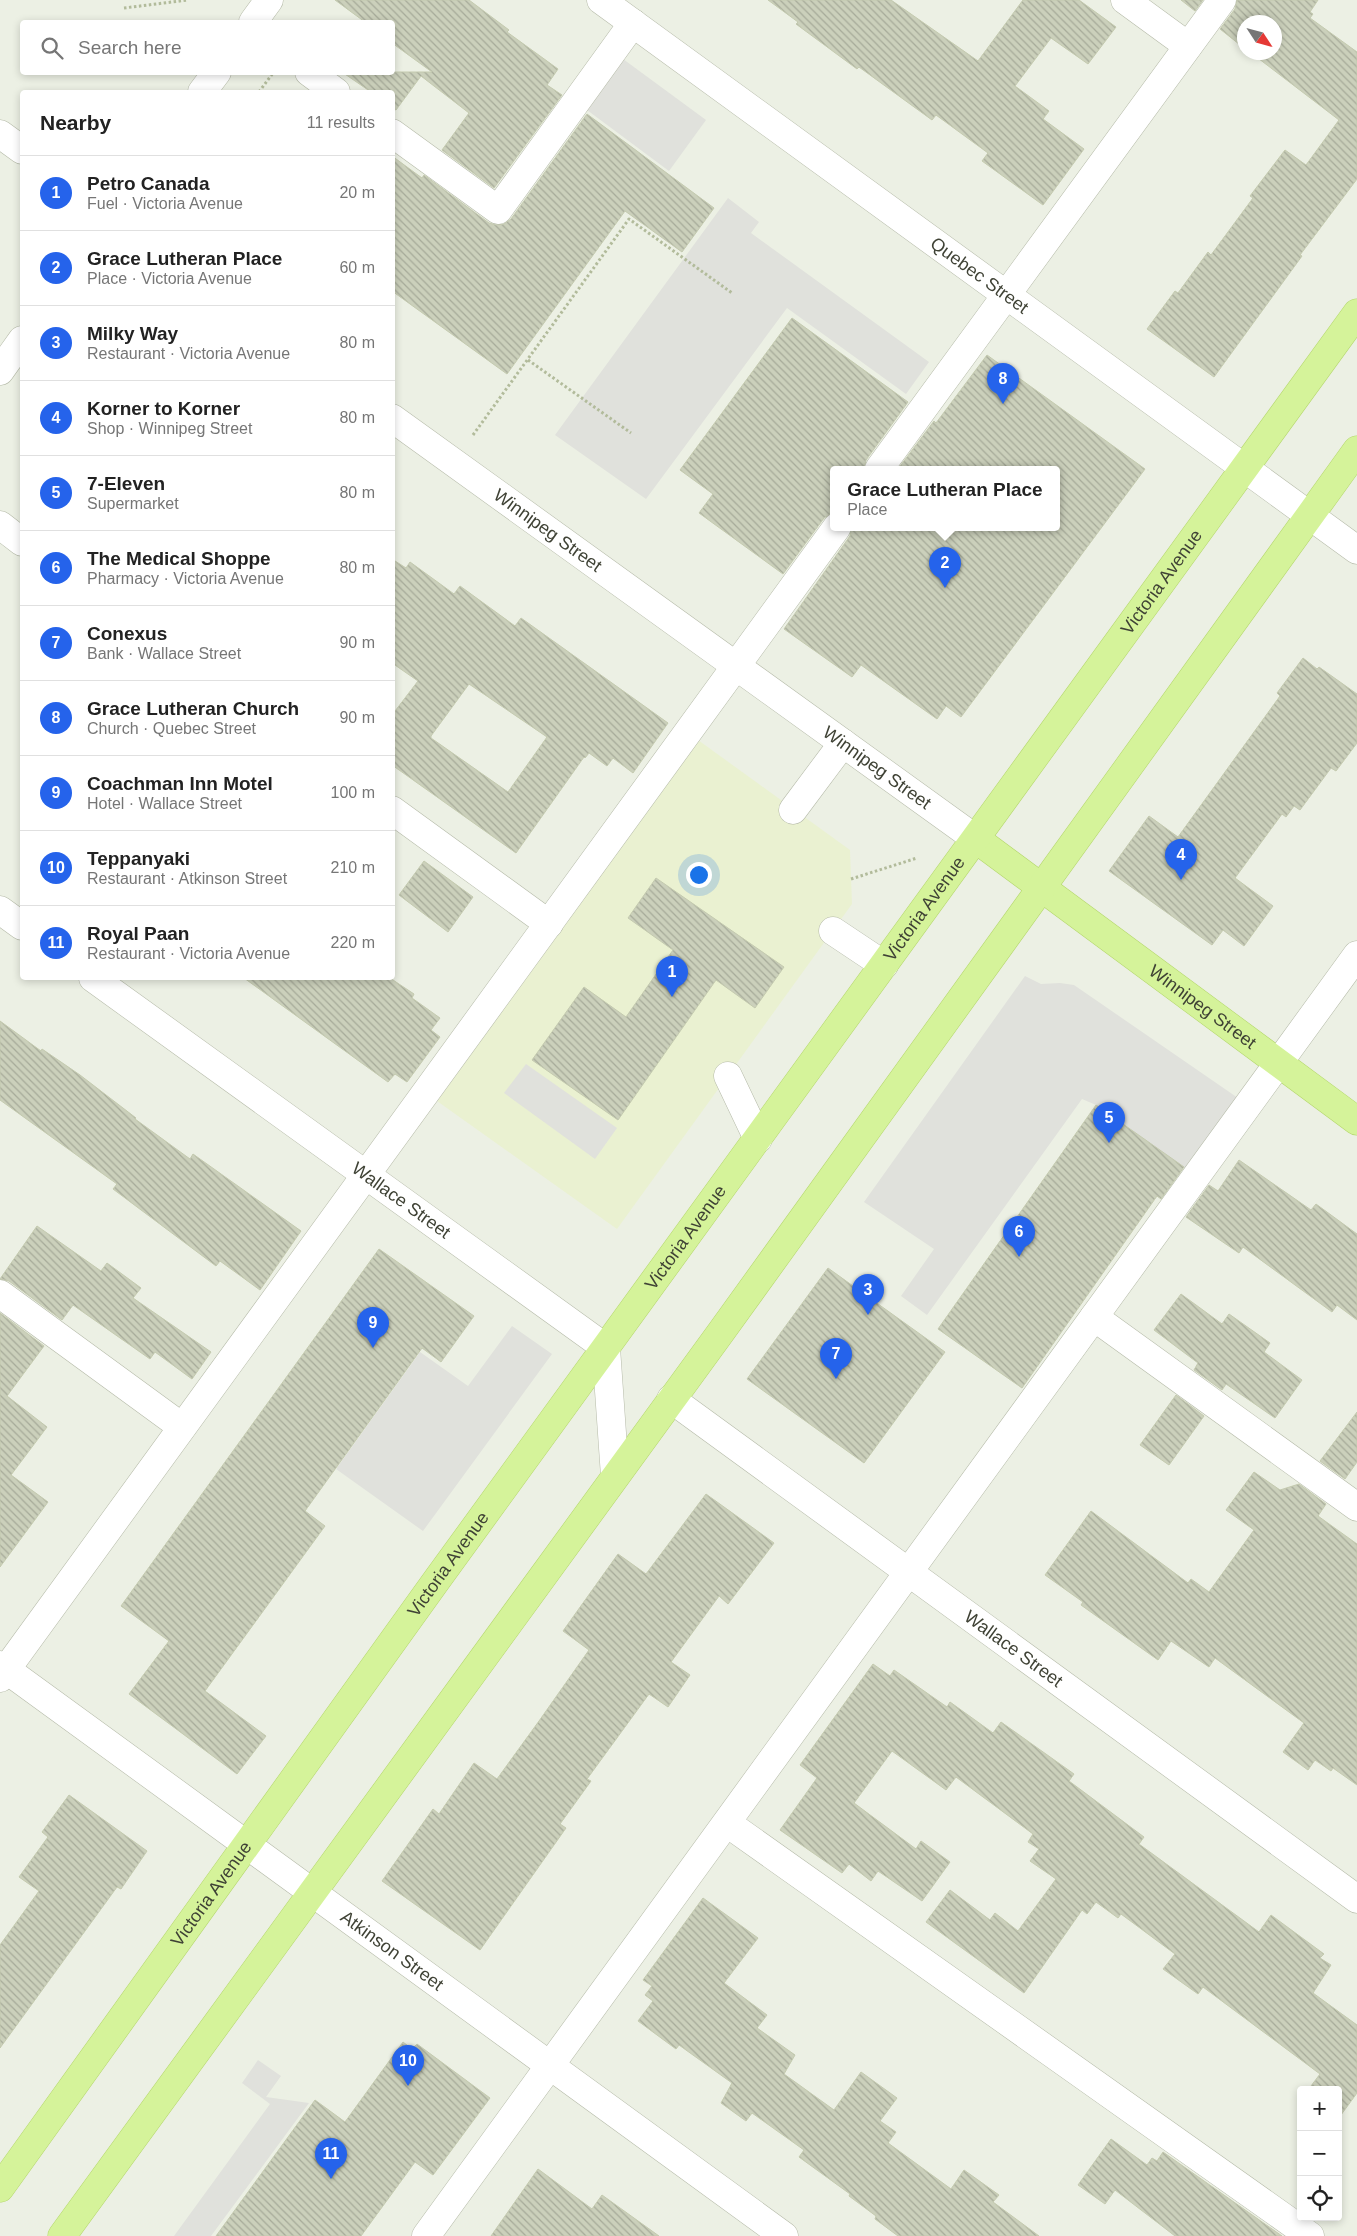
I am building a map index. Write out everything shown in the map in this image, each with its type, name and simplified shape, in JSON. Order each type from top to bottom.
[{"type":"main road","name":"Victoria Avenue","points":[[0,2188],[248,1845],[441,1573],[1357,313]]},
{"type":"main road","points":[[62,2236],[671,1399],[1357,450]]},
{"type":"main road","name":"Winnipeg Street","points":[[976,839],[1357,1121]]},
{"type":"street","points":[[254,20],[269,0]]},
{"type":"street","name":"Quebec Street","points":[[601,0],[1357,550]]},
{"type":"street","points":[[1125,0],[1188,46]]},
{"type":"street","points":[[881,466],[1222,0]]},
{"type":"street","points":[[395,135],[498,210],[633,23]]},
{"type":"street","points":[[203,90],[214,75]]},
{"type":"street","points":[[313,75],[333,90]]},
{"type":"street","points":[[0,134],[20,149]]},
{"type":"street","points":[[0,370],[20,343]]},
{"type":"street","name":"Winnipeg Street","points":[[395,420],[976,839]]},
{"type":"street","points":[[0,526],[20,541]]},
{"type":"street","points":[[2,1671],[182,1427],[834,531]]},
{"type":"street","points":[[793,810],[843,742]]},
{"type":"street","points":[[395,812],[549,924]]},
{"type":"street","points":[[0,910],[20,925]]},
{"type":"street","points":[[833,931],[884,965]]},
{"type":"street","points":[[426,2236],[1357,955]]},
{"type":"street","name":"Wallace Street","points":[[96,980],[606,1348]]},
{"type":"street","points":[[728,1076],[758,1139]]},
{"type":"street","points":[[0,1294],[182,1427]]},
{"type":"street","points":[[1094,1317],[1357,1507]]},
{"type":"street","points":[[606,1348],[614,1476]]},
{"type":"street","name":"Wallace Street","points":[[671,1399],[1357,1898]]},
{"type":"street","name":"Atkinson Street","points":[[2,1671],[248,1845],[784,2236]]},
{"type":"street","points":[[727,1822],[1310,2236]]},
{"type":"path","points":[[124,8],[188,0]]},
{"type":"path","points":[[260,90],[272,75]]},
{"type":"path","points":[[453,462],[629,219],[732,293]]},
{"type":"path","points":[[528,360],[631,433]]},
{"type":"path","points":[[851,879],[922,856]]},
{"type":"shaded area","points":[[623,59],[706,120],[669,171],[587,110]]},
{"type":"shaded area","points":[[728,198],[759,222],[751,233],[929,362],[906,394],[787,308],[646,499],[555,435]]},
{"type":"shaded area","points":[[698,740],[850,850],[852,904],[617,1229],[437,1101]]},
{"type":"shaded area","points":[[1025,976],[1041,984],[1060,983],[1074,985],[1238,1098],[1186,1169],[1096,1105],[1082,1099],[927,1315],[901,1296],[934,1249],[864,1202]]},
{"type":"shaded area","points":[[526,1064],[617,1128],[595,1159],[504,1093]]},
{"type":"shaded area","points":[[512,1326],[552,1354],[423,1531],[336,1469],[420,1352],[468,1386]]},
{"type":"shaded area","points":[[258,2060],[281,2076],[266,2097],[309,2103],[211,2236],[174,2236],[270,2104],[242,2083]]},
{"type":"building","points":[[335,0],[469,0],[509,30],[507,32],[558,69],[547,85],[562,95],[494,188],[442,150],[469,113],[421,76],[396,110],[395,90],[368,90],[346,75],[395,75],[395,72],[432,72],[395,45],[395,20],[362,20]]},
{"type":"building","points":[[768,0],[891,0],[978,61],[1023,0],[1079,0],[1116,27],[1088,64],[1051,38],[1015,86],[1049,111],[1043,119],[1084,149],[1043,205],[982,161],[988,153],[936,115],[932,120],[859,67],[857,69],[796,24],[798,22]]},
{"type":"building","points":[[1181,0],[1203,0],[1195,11]]},
{"type":"building","points":[[1237,0],[1318,0],[1310,12],[1313,14],[1310,18],[1357,52],[1357,179],[1300,255],[1302,256],[1214,377],[1147,329],[1175,291],[1178,293],[1208,252],[1211,255],[1253,198],[1250,196],[1285,150],[1306,165],[1339,120],[1260,60],[1282,60],[1282,15],[1237,15],[1237,42],[1220,29],[1235,9]]},
{"type":"building","points":[[587,114],[714,208],[682,252],[625,211],[507,374],[395,293],[395,158],[422,178],[424,175],[489,223],[496,225],[504,224],[511,219]]},
{"type":"building","points":[[792,318],[908,402],[866,460],[865,466],[830,466],[830,514],[824,518],[783,574],[699,513],[713,494],[680,470]]},
{"type":"building","points":[[987,355],[1145,469],[961,717],[946,706],[937,719],[861,665],[852,677],[784,629],[850,536],[851,531],[1060,531],[1060,466],[900,466],[934,421],[936,423]]},
{"type":"building","points":[[395,561],[406,568],[410,562],[454,594],[460,586],[515,626],[521,618],[668,723],[633,773],[613,758],[607,766],[589,753],[584,757],[516,853],[395,767],[395,711],[418,681],[395,665]],"holes":[[[469,684],[547,737],[508,792],[431,738]]]},
{"type":"building","points":[[1303,658],[1357,694],[1357,743],[1336,771],[1331,768],[1300,810],[1294,806],[1286,817],[1282,814],[1235,878],[1273,906],[1244,946],[1223,930],[1212,945],[1109,871],[1149,816],[1178,837],[1280,696],[1277,693]]},
{"type":"building","points":[[424,861],[473,897],[448,932],[399,895]]},
{"type":"building","points":[[656,878],[784,967],[755,1008],[716,980],[618,1120],[532,1060],[584,987],[626,1017],[673,950],[628,918]]},
{"type":"building","points":[[247,980],[393,980],[414,994],[412,998],[440,1018],[431,1030],[440,1037],[407,1082],[395,1074],[388,1082]]},
{"type":"building","points":[[0,1021],[41,1051],[42,1049],[80,1075],[135,1119],[190,1159],[193,1154],[301,1231],[260,1290],[220,1261],[216,1266],[113,1189],[117,1184],[0,1100]]},
{"type":"building","points":[[1096,1105],[1184,1167],[1161,1199],[1157,1196],[1022,1388],[938,1329]]},
{"type":"building","points":[[1239,1160],[1311,1210],[1316,1204],[1357,1234],[1357,1320],[1337,1305],[1332,1312],[1243,1247],[1239,1253],[1186,1217],[1209,1185],[1218,1191]]},
{"type":"building","points":[[37,1226],[101,1271],[107,1263],[141,1288],[133,1298],[211,1352],[192,1379],[155,1352],[150,1359],[73,1305],[62,1320],[9,1281],[0,1279]]},
{"type":"building","points":[[379,1249],[474,1316],[441,1362],[422,1348],[305,1511],[325,1526],[205,1691],[266,1736],[237,1774],[129,1694],[169,1641],[121,1606]]},
{"type":"building","points":[[828,1268],[945,1352],[864,1463],[747,1379]]},
{"type":"building","points":[[1181,1294],[1222,1324],[1229,1314],[1270,1343],[1264,1352],[1302,1380],[1275,1418],[1226,1384],[1222,1390],[1194,1370],[1198,1363],[1154,1330]]},
{"type":"building","points":[[0,1313],[44,1346],[7,1396],[47,1427],[11,1475],[48,1502],[0,1567]]},
{"type":"building","points":[[1176,1395],[1204,1416],[1169,1465],[1140,1445]]},
{"type":"building","points":[[1357,1412],[1357,1462],[1345,1479],[1320,1461]]},
{"type":"building","points":[[1254,1472],[1280,1490],[1299,1484],[1326,1504],[1318,1516],[1357,1544],[1357,1785],[1333,1768],[1331,1771],[1315,1760],[1308,1770],[1283,1752],[1304,1723],[1215,1658],[1209,1667],[1171,1641],[1158,1660],[1081,1605],[1083,1602],[1045,1575],[1091,1511],[1188,1583],[1191,1579],[1209,1592],[1254,1530],[1226,1510]]},
{"type":"building","points":[[706,1494],[774,1543],[728,1604],[719,1596],[671,1662],[690,1675],[668,1707],[649,1694],[587,1779],[591,1781],[560,1824],[566,1828],[480,1950],[382,1881],[433,1809],[439,1814],[474,1763],[497,1779],[539,1721],[589,1650],[563,1631],[618,1554],[646,1574]]},
{"type":"building","points":[[873,1664],[890,1676],[894,1670],[947,1707],[950,1702],[993,1733],[1001,1722],[1074,1774],[1069,1781],[1144,1837],[1139,1844],[1259,1932],[1271,1915],[1324,1954],[1320,1958],[1331,1965],[1313,1993],[1357,2025],[1357,2093],[1342,2114],[1342,2086],[1311,2086],[1320,2074],[1203,1987],[1198,1994],[1163,1969],[1175,1954],[1121,1914],[1118,1918],[1096,1902],[1087,1914],[1082,1910],[1024,1993],[926,1922],[950,1890],[990,1920],[995,1913],[1018,1931],[1056,1879],[1030,1861],[1039,1849],[1028,1842],[1033,1834],[956,1777],[946,1790],[892,1751],[854,1803],[916,1849],[921,1841],[950,1862],[922,1901],[878,1871],[871,1881],[849,1864],[842,1873],[780,1830],[817,1778],[800,1765]]},
{"type":"building","points":[[69,1795],[147,1851],[121,1889],[117,1887],[0,2048],[0,1945],[39,1891],[19,1877],[48,1837],[42,1832]]},
{"type":"building","points":[[703,1898],[758,1938],[724,1983],[767,2015],[757,2028],[795,2055],[784,2074],[834,2110],[861,2072],[897,2098],[880,2121],[896,2132],[888,2143],[951,2189],[964,2170],[999,2195],[993,2202],[1039,2236],[898,2236],[875,2219],[876,2216],[849,2196],[850,2194],[799,2157],[804,2150],[752,2113],[746,2121],[721,2103],[732,2083],[679,2045],[676,2049],[638,2021],[653,2001],[645,1995],[652,1986],[643,1980]]},
{"type":"building","points":[[403,2042],[412,2049],[417,2044],[490,2098],[433,2175],[415,2162],[361,2236],[216,2236],[315,2100],[345,2122]]},
{"type":"building","points":[[1111,2139],[1147,2165],[1152,2158],[1157,2161],[1163,2152],[1282,2236],[1175,2236],[1115,2190],[1105,2204],[1078,2185]]},
{"type":"building","points":[[538,2169],[592,2209],[602,2195],[659,2236],[491,2236]]},
{"type":"place","name":"Grace Lutheran Church","points":[[1003,404]]},
{"type":"place","name":"Grace Lutheran Place","points":[[945,588]]},
{"type":"place","name":"Korner to Korner","points":[[1181,880]]},
{"type":"place","name":"Petro Canada","points":[[672,997]]},
{"type":"place","name":"7-Eleven","points":[[1109,1143]]},
{"type":"place","name":"The Medical Shoppe","points":[[1019,1257]]},
{"type":"place","name":"Milky Way","points":[[868,1315]]},
{"type":"place","name":"Coachman Inn Motel","points":[[373,1348]]},
{"type":"place","name":"Conexus","points":[[836,1379]]},
{"type":"place","name":"Teppanyaki","points":[[408,2086]]},
{"type":"place","name":"Royal Paan","points":[[331,2179]]}]
